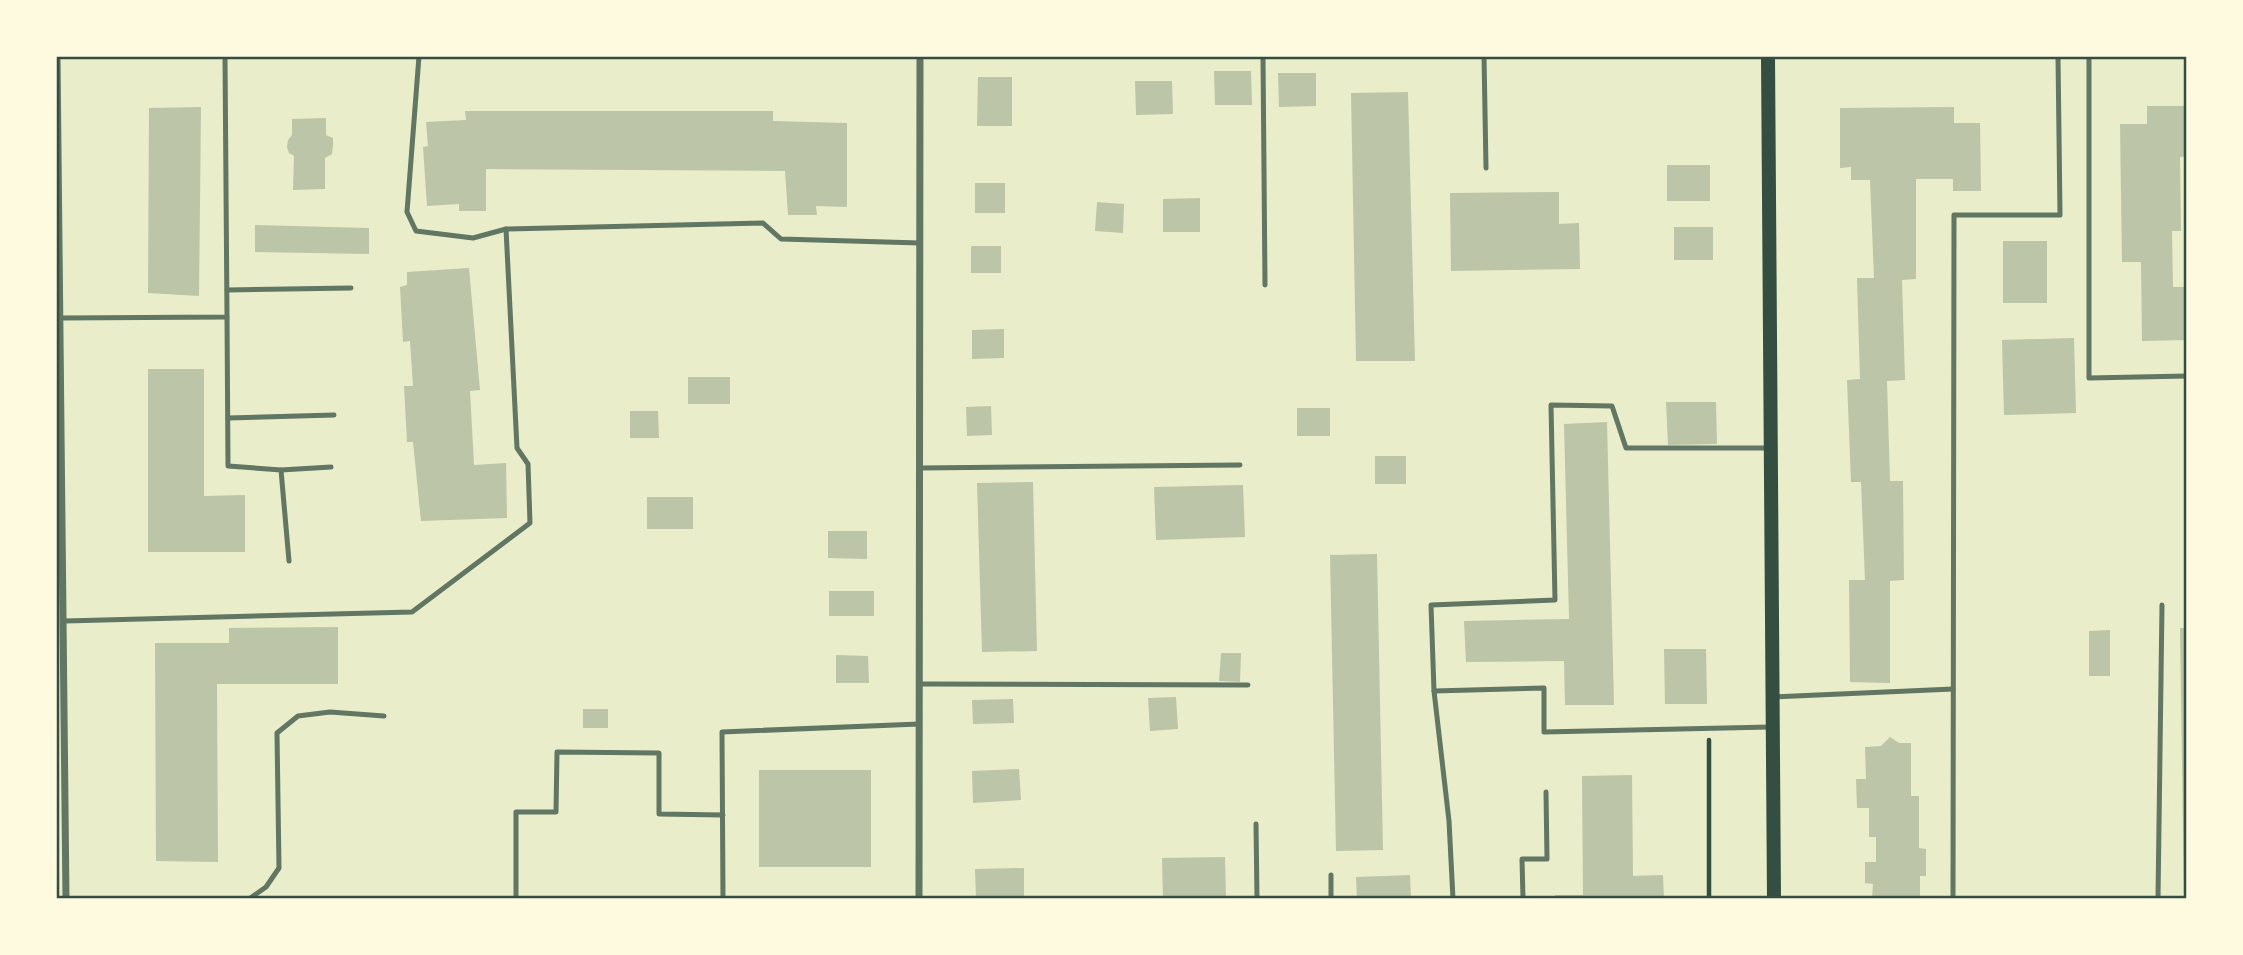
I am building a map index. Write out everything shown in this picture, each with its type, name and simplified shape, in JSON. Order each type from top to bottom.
[{"type":"main road","points":[[1768,56],[1774,899]]},
{"type":"street","points":[[57,56],[65,621],[60,690],[66,812],[66,899]]},
{"type":"street","points":[[919,899],[920,56]]},
{"type":"lane","points":[[225,56],[228,466],[281,470],[331,467]]},
{"type":"lane","points":[[419,56],[407,212],[416,230],[473,238],[506,229],[763,223],[781,239],[920,243]]},
{"type":"lane","points":[[1263,56],[1265,285]]},
{"type":"lane","points":[[1484,56],[1486,168]]},
{"type":"lane","points":[[1953,899],[1954,215],[2060,215],[2058,56]]},
{"type":"lane","points":[[2089,56],[2089,378],[2187,376]]},
{"type":"lane","points":[[65,621],[412,612],[530,523],[528,464],[517,448],[506,229]]},
{"type":"lane","points":[[227,290],[351,288]]},
{"type":"lane","points":[[61,318],[227,317]]},
{"type":"lane","points":[[1453,899],[1449,821],[1434,691],[1431,605],[1555,600],[1551,405],[1612,406],[1626,448],[1771,448]]},
{"type":"lane","points":[[228,418],[334,415]]},
{"type":"lane","points":[[920,468],[1240,465]]},
{"type":"lane","points":[[281,470],[289,561]]},
{"type":"lane","points":[[2158,899],[2162,605]]},
{"type":"lane","points":[[919,684],[1248,685]]},
{"type":"lane","points":[[1434,691],[1544,688],[1544,732],[1773,727]]},
{"type":"lane","points":[[1773,697],[1953,688]]},
{"type":"lane","points":[[249,899],[267,887],[279,868],[277,733],[298,716],[330,712],[384,716]]},
{"type":"lane","points":[[723,899],[722,732],[919,724]]},
{"type":"lane","points":[[516,899],[516,812],[556,812],[557,752],[659,753],[659,814],[723,815]]},
{"type":"lane","points":[[1523,899],[1522,859],[1547,859],[1546,792]]},
{"type":"lane","points":[[56,813],[66,812]]},
{"type":"lane","points":[[1256,824],[1257,899]]},
{"type":"lane","points":[[1331,875],[1331,899]]},
{"type":"path","points":[[1709,729],[1710,899]]},
{"type":"building","points":[[1214,71],[1251,71],[1252,105],[1215,105]]},
{"type":"building","points":[[1278,73],[1316,73],[1316,106],[1279,107]]},
{"type":"building","points":[[978,77],[1012,77],[1012,126],[977,126]]},
{"type":"building","points":[[1135,81],[1172,81],[1173,114],[1136,115]]},
{"type":"building","points":[[1408,92],[1415,361],[1356,361],[1351,93]]},
{"type":"building","points":[[2147,106],[2187,106],[2187,156],[2180,157],[2181,231],[2172,231],[2173,287],[2187,287],[2187,340],[2142,341],[2141,262],[2122,262],[2120,124],[2147,124]]},
{"type":"building","points":[[201,107],[199,296],[148,293],[149,108]]},
{"type":"building","points":[[1954,107],[1954,123],[1980,123],[1981,191],[1953,191],[1953,179],[1916,179],[1916,279],[1902,280],[1905,380],[1887,381],[1890,481],[1903,481],[1904,580],[1890,581],[1890,683],[1850,682],[1849,580],[1865,580],[1861,482],[1851,482],[1847,380],[1860,379],[1857,278],[1874,278],[1870,180],[1851,180],[1851,167],[1840,168],[1840,108]]},
{"type":"building","points":[[465,111],[773,111],[773,121],[847,123],[847,207],[816,206],[817,215],[788,215],[785,171],[486,169],[486,211],[459,211],[459,204],[427,206],[423,147],[428,146],[426,122],[466,120]]},
{"type":"building","points":[[326,118],[326,135],[333,138],[333,145],[332,154],[325,158],[325,189],[293,190],[294,156],[289,153],[287,147],[292,135],[292,119]]},
{"type":"building","points":[[1667,165],[1710,165],[1710,201],[1667,201]]},
{"type":"building","points":[[975,183],[1005,183],[1005,213],[975,213]]},
{"type":"building","points":[[1559,192],[1559,224],[1579,223],[1580,269],[1451,271],[1450,193]]},
{"type":"building","points":[[1200,198],[1200,232],[1163,232],[1163,199]]},
{"type":"building","points":[[1097,202],[1124,204],[1123,233],[1095,231]]},
{"type":"building","points":[[255,225],[369,228],[369,254],[255,252]]},
{"type":"building","points":[[1674,227],[1713,227],[1713,260],[1674,260]]},
{"type":"building","points":[[2003,241],[2047,241],[2047,303],[2003,303]]},
{"type":"building","points":[[971,246],[1001,246],[1001,273],[971,273]]},
{"type":"building","points":[[469,268],[480,390],[470,391],[474,465],[506,463],[507,518],[421,521],[413,442],[407,442],[404,386],[413,386],[410,341],[403,342],[400,287],[407,285],[407,272]]},
{"type":"building","points":[[1004,329],[1004,358],[972,359],[972,330]]},
{"type":"building","points":[[2074,338],[2076,413],[2004,415],[2002,340]]},
{"type":"building","points":[[148,369],[204,369],[204,496],[245,495],[245,552],[148,552]]},
{"type":"building","points":[[688,377],[730,377],[730,404],[688,404]]},
{"type":"building","points":[[1666,402],[1716,402],[1717,444],[1668,445]]},
{"type":"building","points":[[991,406],[992,435],[967,436],[966,407]]},
{"type":"building","points":[[1297,408],[1330,408],[1330,436],[1297,436]]},
{"type":"building","points":[[630,411],[658,411],[659,438],[630,438]]},
{"type":"building","points":[[1607,422],[1614,705],[1565,705],[1564,661],[1466,662],[1464,621],[1569,619],[1564,424]]},
{"type":"building","points":[[1375,456],[1406,456],[1406,484],[1375,484]]},
{"type":"building","points":[[1033,482],[1037,651],[982,652],[977,483]]},
{"type":"building","points":[[1243,485],[1245,537],[1156,540],[1154,487]]},
{"type":"building","points":[[647,497],[693,497],[693,529],[647,529]]},
{"type":"building","points":[[828,531],[867,531],[867,559],[828,558]]},
{"type":"building","points":[[1377,554],[1383,850],[1336,851],[1330,555]]},
{"type":"building","points":[[829,591],[874,591],[874,616],[829,616]]},
{"type":"building","points":[[338,627],[338,684],[217,684],[218,862],[156,861],[155,643],[229,643],[229,628]]},
{"type":"building","points":[[2180,628],[2187,628],[2187,899],[2184,899]]},
{"type":"building","points":[[2110,630],[2110,676],[2089,676],[2089,631]]},
{"type":"building","points":[[1664,649],[1706,649],[1707,704],[1665,704]]},
{"type":"building","points":[[1221,653],[1241,653],[1240,682],[1219,681]]},
{"type":"building","points":[[836,655],[868,656],[869,683],[836,683]]},
{"type":"building","points":[[1176,697],[1178,729],[1150,731],[1148,698]]},
{"type":"building","points":[[1013,699],[1014,723],[973,724],[972,700]]},
{"type":"building","points":[[583,709],[608,709],[608,728],[583,728]]},
{"type":"building","points":[[1890,737],[1899,743],[1911,743],[1911,796],[1919,796],[1919,848],[1926,849],[1926,876],[1920,876],[1920,899],[1872,899],[1873,884],[1865,883],[1865,862],[1876,862],[1876,837],[1869,837],[1869,808],[1857,808],[1856,779],[1866,779],[1865,747],[1881,746]]},
{"type":"building","points":[[1019,769],[1021,800],[973,803],[972,771]]},
{"type":"building","points":[[759,770],[871,770],[871,867],[759,867]]},
{"type":"building","points":[[1632,775],[1633,876],[1663,875],[1664,899],[1555,899],[1555,895],[1583,895],[1582,776]]},
{"type":"building","points":[[1225,857],[1226,899],[1163,899],[1162,858]]},
{"type":"building","points":[[1024,868],[1024,898],[976,899],[975,869]]},
{"type":"building","points":[[1410,875],[1411,899],[1357,899],[1356,877]]}]
